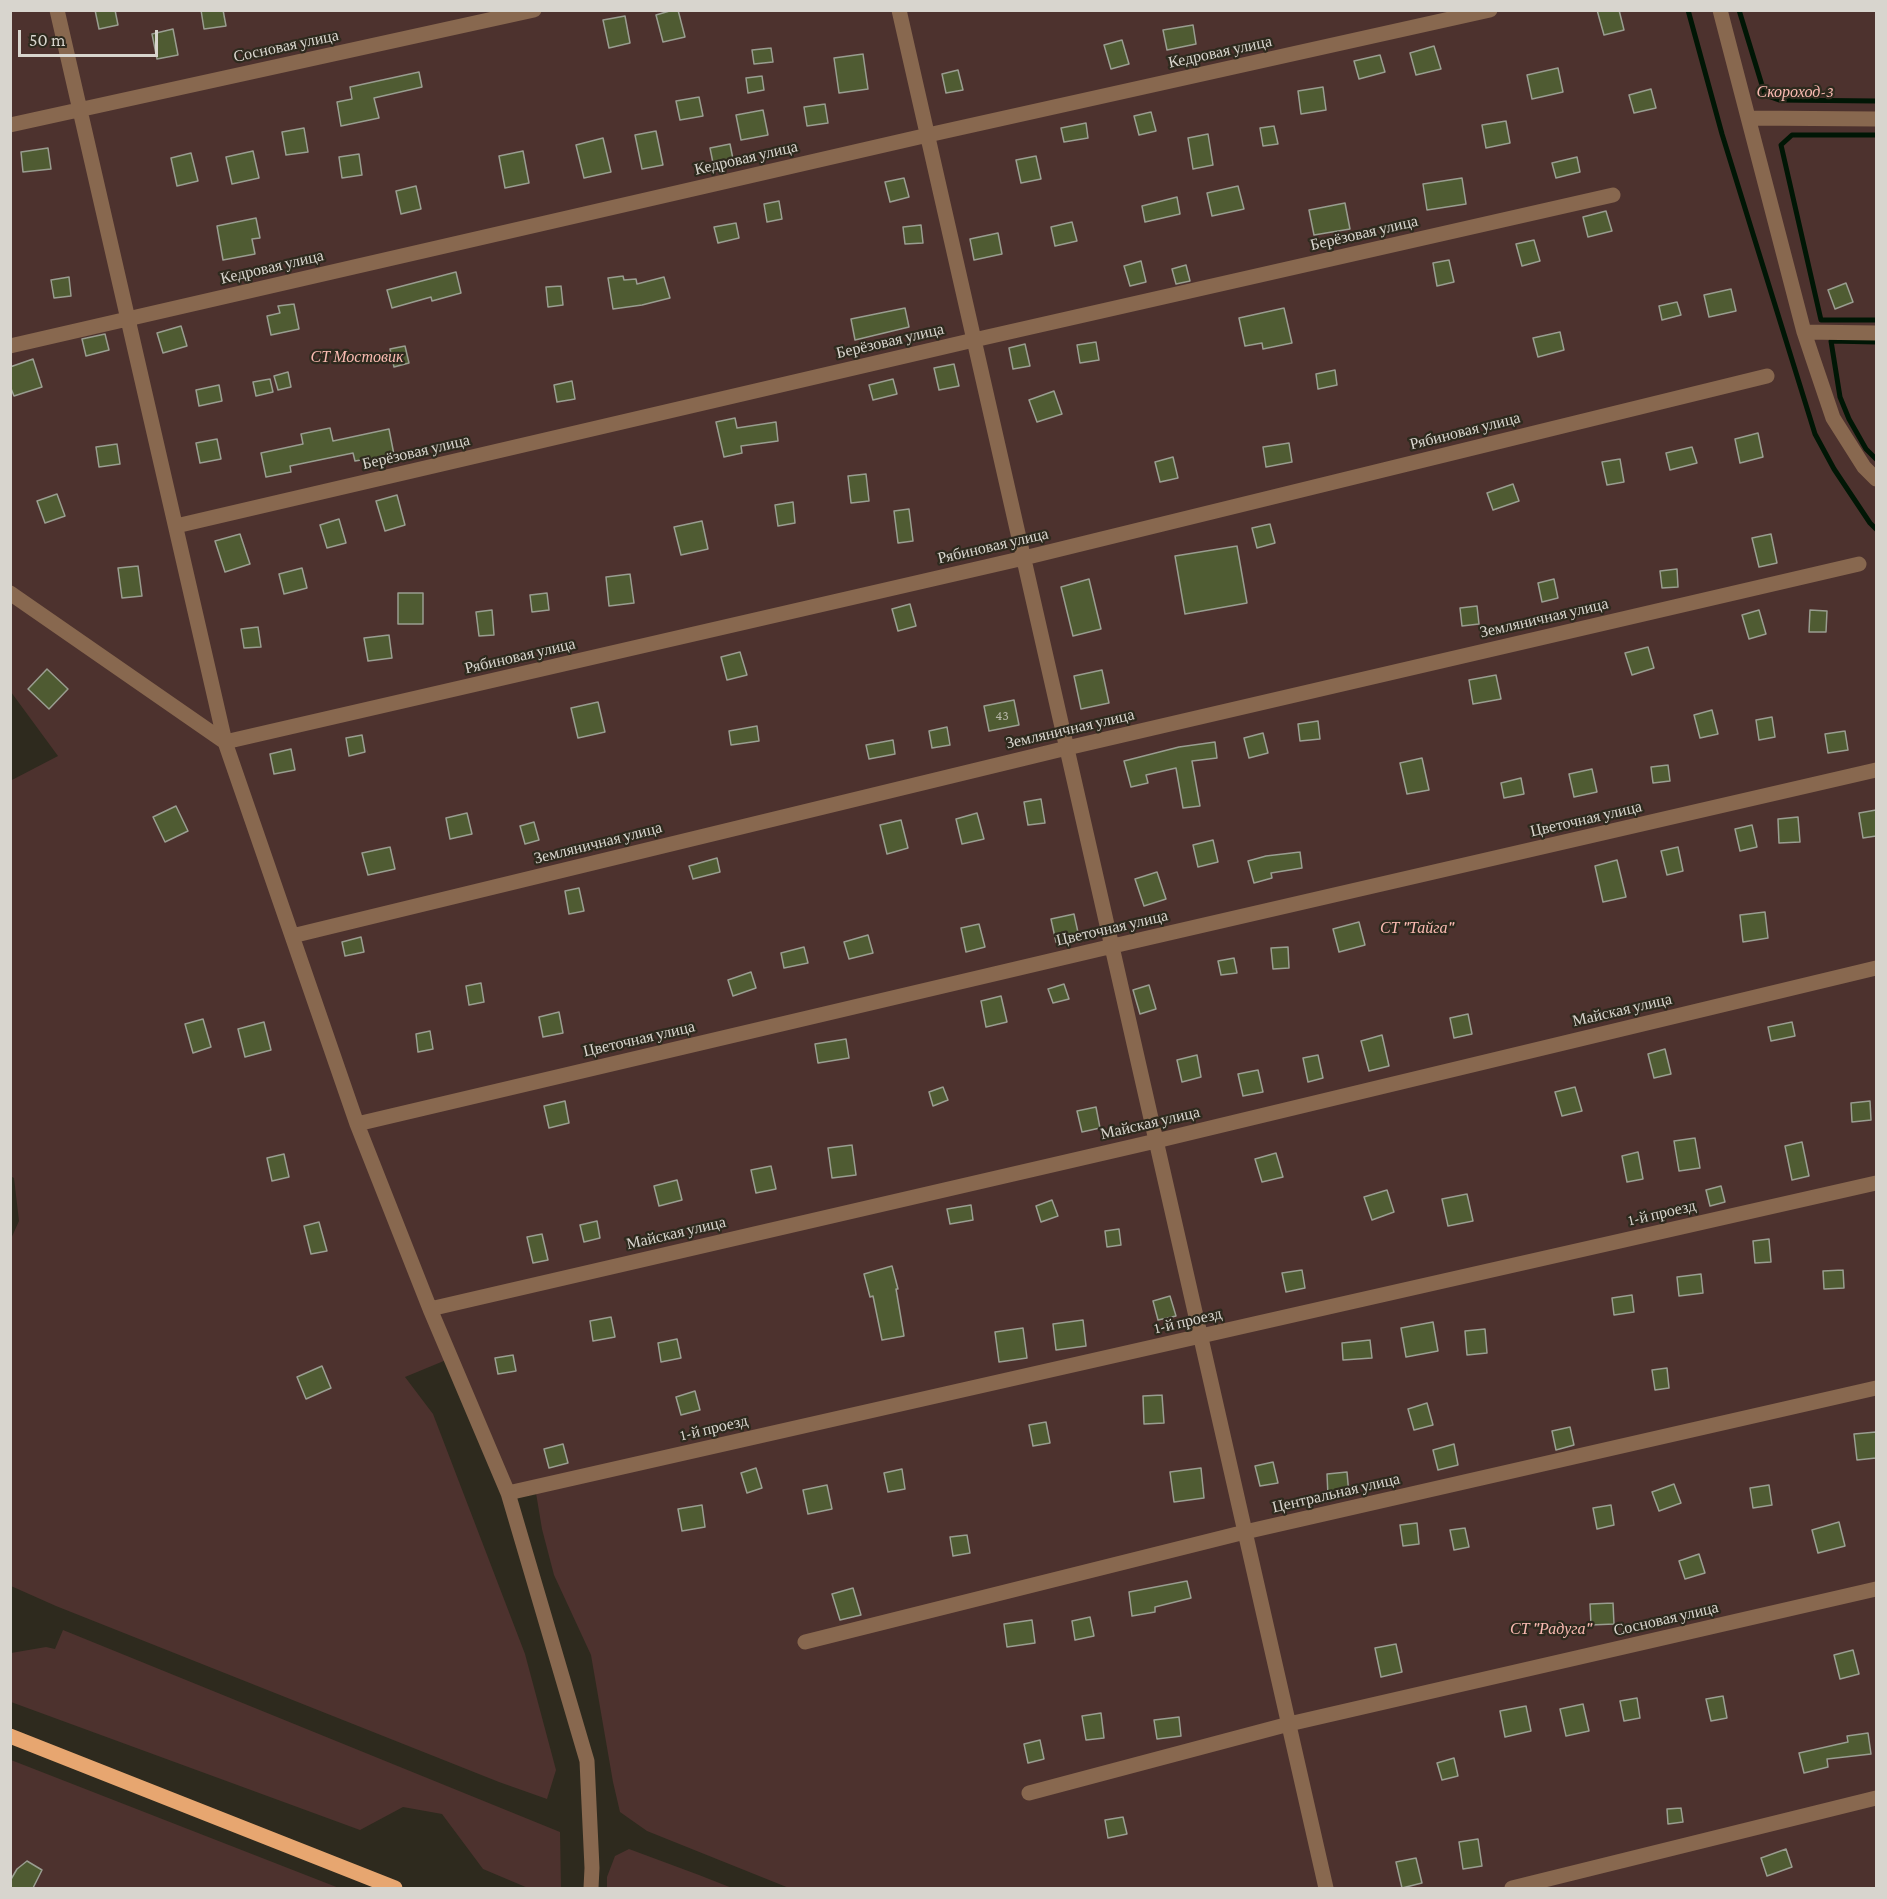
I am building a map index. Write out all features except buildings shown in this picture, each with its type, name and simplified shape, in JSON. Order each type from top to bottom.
[{"type":"main road","points":[[10,1736],[395,1888]]},
{"type":"street","points":[[57,10],[225,742],[357,1124],[430,1309],[508,1493],[587,1761],[591,1888]]},
{"type":"street","name":"Сосновая улица","points":[[10,124],[534,10]]},
{"type":"street","points":[[899,10],[1326,1888]]},
{"type":"street","name":"Кедровая улица","points":[[10,345],[928,135],[1491,10]]},
{"type":"street","points":[[1720,10],[1804,332],[1833,418],[1864,467],[1876,479]]},
{"type":"street","points":[[1749,118],[1876,119]]},
{"type":"street","name":"Берёзовая улица","points":[[176,526],[974,340],[1613,195]]},
{"type":"street","points":[[1804,332],[1876,333]]},
{"type":"street","name":"Рябиновая улица","points":[[225,742],[1024,558],[1767,376]]},
{"type":"street","name":"Земляничная улица","points":[[292,936],[1067,748],[1859,564]]},
{"type":"street","points":[[10,593],[225,742]]},
{"type":"street","name":"Цветочная улица","points":[[357,1124],[1876,770]]},
{"type":"street","name":"Майская улица","points":[[430,1309],[1156,1141],[1876,968]]},
{"type":"street","name":"1-й проезд","points":[[508,1493],[1876,1184]]},
{"type":"street","name":"Центральная улица","points":[[805,1642],[1245,1532],[1876,1388]]},
{"type":"street","name":"Сосновая улица","points":[[1029,1793],[1289,1724],[1876,1589]]},
{"type":"street","points":[[1512,1888],[1876,1798]]},
{"type":"green space","points":[[11,11],[1876,11],[1876,1888],[789,1888],[647,1831],[620,1812],[591,1655],[554,1575],[542,1529],[535,1487],[508,1493],[451,1358],[405,1377],[433,1414],[525,1654],[556,1770],[547,1799],[56,1606],[11,1586],[10,1241],[19,1221],[14,1178],[10,1176],[10,781],[58,756],[11,692]]},
{"type":"green space","points":[[63,1630],[560,1832],[561,1888],[528,1888],[483,1869],[442,1814],[403,1807],[360,1830],[11,1702],[11,1653],[46,1647],[55,1649]]},
{"type":"green space","points":[[11,1760],[339,1888],[11,1888]]},
{"type":"green space","points":[[629,1849],[732,1888],[607,1888],[607,1877],[615,1856]]},
{"type":"waterway","points":[[1688,10],[1722,134],[1815,434],[1834,469],[1876,529]]},
{"type":"waterway","points":[[1739,10],[1765,95],[1779,100],[1876,101]]},
{"type":"waterway","points":[[1876,135],[1792,135],[1781,145],[1821,320],[1876,320]]},
{"type":"waterway","points":[[1876,342],[1831,341],[1840,397],[1866,449],[1876,459]]},
{"type":"park label","name":"Скороход-3","points":[[1795,92]]},
{"type":"park label","name":"СТ Мостовик","points":[[357,357]]},
{"type":"park label","name":"СТ \"Тайга\"","points":[[1417,928]]},
{"type":"park label","name":"СТ \"Радуга\"","points":[[1551,1629]]}]
